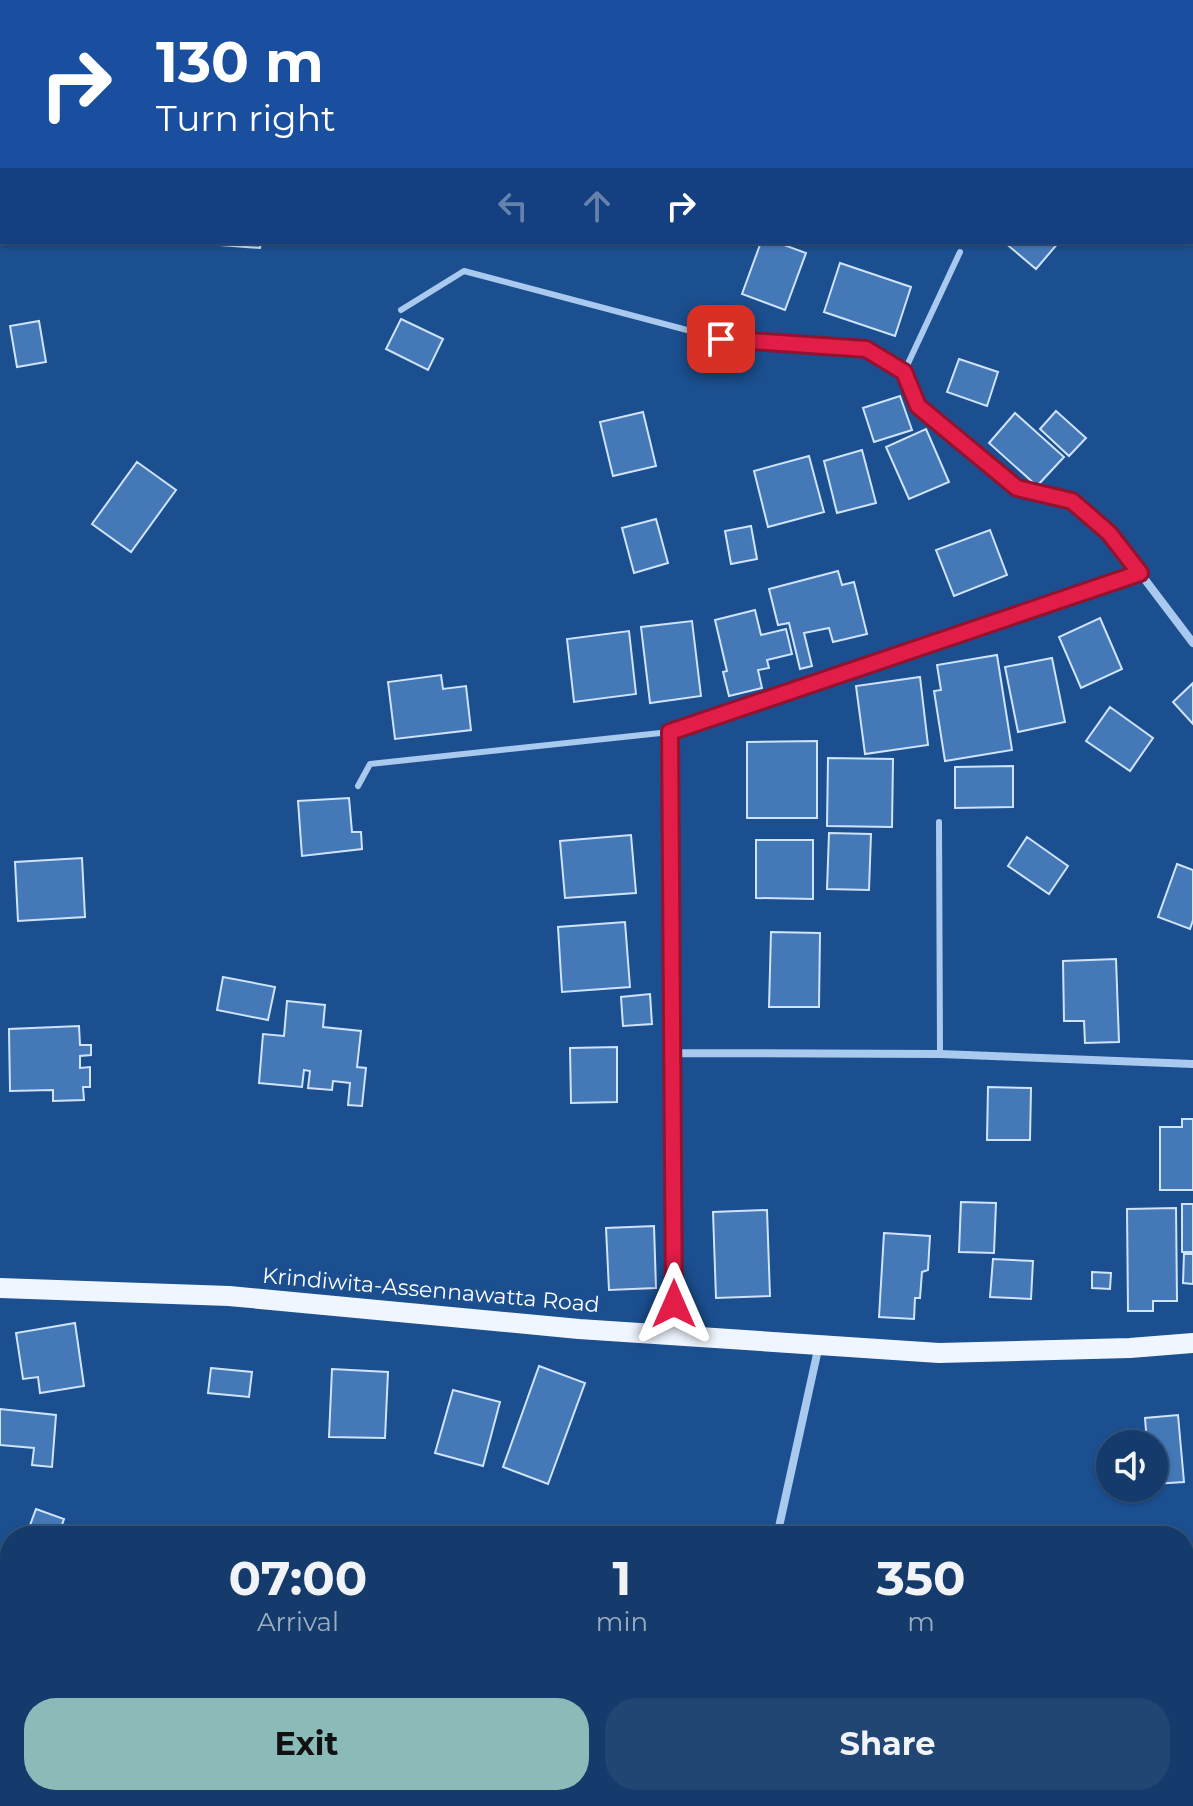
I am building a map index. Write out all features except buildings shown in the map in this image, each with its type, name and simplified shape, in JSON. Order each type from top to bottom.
[{"type":"main road","name":"Krindiwita-Assennawatta Road","points":[[0,1288],[229,1296],[674,1335],[939,1353],[1130,1348],[1193,1343]]},
{"type":"street","points":[[674,1335],[670,732],[1140,573],[1193,643]]},
{"type":"street","points":[[672,1053],[940,1054],[1193,1064]]},
{"type":"street","points":[[779,1526],[820,1344]]},
{"type":"lane","points":[[904,372],[960,252]]},
{"type":"lane","points":[[401,310],[464,271],[721,339],[866,349],[904,372],[918,406],[1017,488],[1072,501],[1109,533],[1140,573]]},
{"type":"lane","points":[[358,786],[370,764],[670,732]]},
{"type":"lane","points":[[939,822],[940,1054]]},
{"type":"route","points":[[674,1304],[670,732],[1140,573],[1109,533],[1072,501],[1017,488],[918,406],[904,372],[866,349],[721,339]]}]
